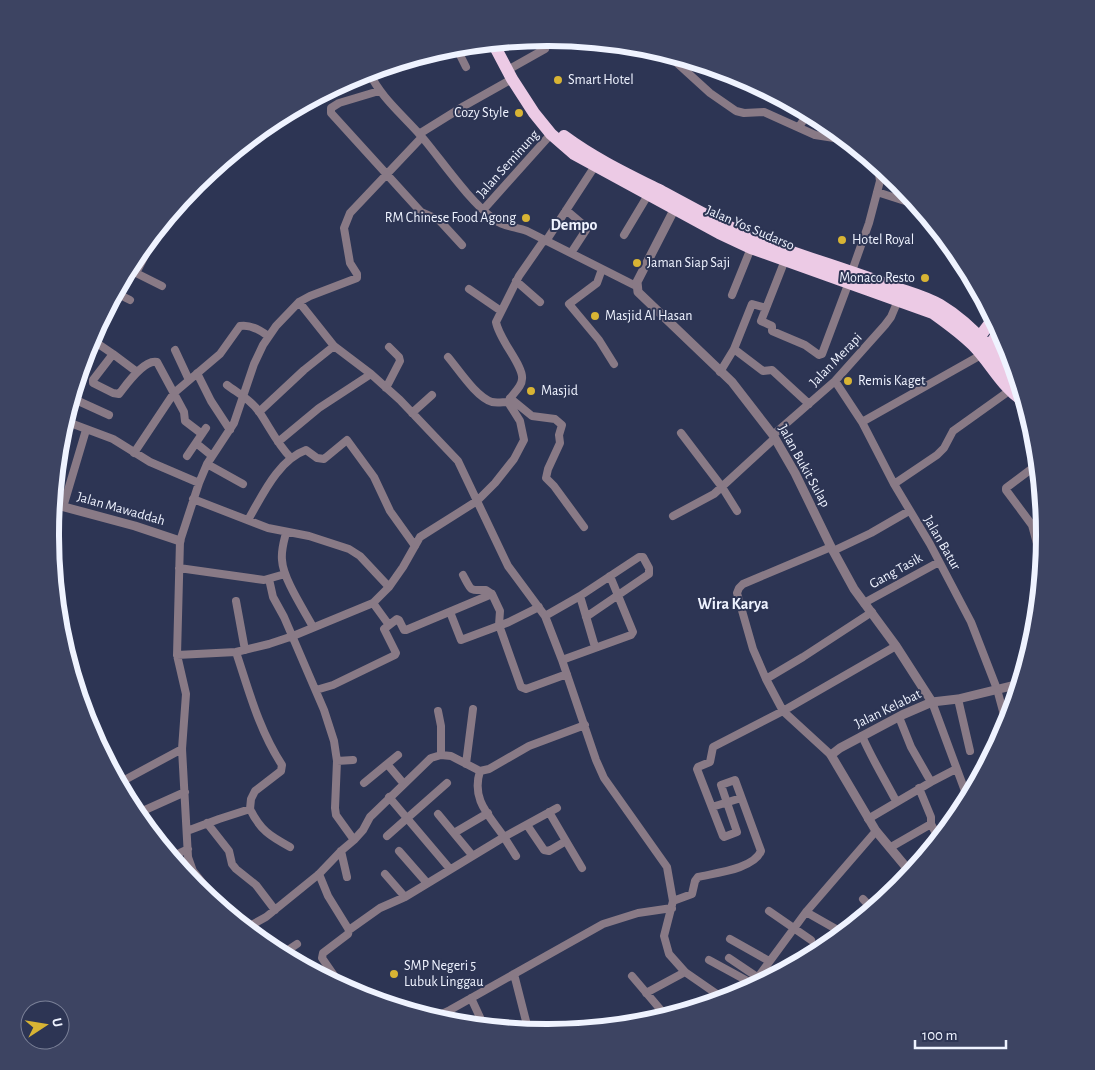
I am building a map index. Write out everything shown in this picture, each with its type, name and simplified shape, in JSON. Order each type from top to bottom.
[{"type":"highway","name":"Jalan Yos Sudarso","points":[[502,48],[512,73]]},
{"type":"highway","name":"Jalan Yos Sudarso","points":[[497,49],[551,134],[574,154],[648,195],[724,224],[850,277],[900,295],[938,304],[956,315],[1011,381]]},
{"type":"highway","name":"Jalan Yos Sudarso","points":[[537,111],[578,146],[719,233],[751,248],[785,260],[850,277]]},
{"type":"highway","points":[[984,348],[990,328]]},
{"type":"highway","points":[[984,348],[994,337]]},
{"type":"street","points":[[194,872],[189,862],[182,749],[186,694],[177,655],[179,568],[180,541],[193,499],[207,464],[237,416],[254,364],[268,336],[276,326],[299,302],[357,278],[357,274],[349,259],[344,228],[350,213],[420,136],[545,49]]},
{"type":"street","points":[[460,54],[466,67]]},
{"type":"street","points":[[678,64],[729,108],[744,113],[764,112],[815,135],[831,138]]},
{"type":"street","points":[[372,78],[379,91],[483,210],[495,221],[503,225],[517,227],[636,286],[676,205]]},
{"type":"street","points":[[379,91],[332,107],[330,110],[421,212],[439,220],[462,245]]},
{"type":"street","points":[[799,127],[804,119]]},
{"type":"street","name":"Jalan Seminung","points":[[483,210],[551,134]]},
{"type":"street","points":[[448,357],[483,396],[495,402],[510,398],[518,388],[523,377],[498,332],[496,322],[516,282],[595,166]]},
{"type":"street","points":[[785,260],[762,321],[772,326],[772,331],[805,345],[821,355],[869,224],[880,181],[879,177]]},
{"type":"street","points":[[877,192],[904,201]]},
{"type":"street","points":[[624,236],[648,195]]},
{"type":"street","points":[[566,210],[586,227],[571,253]]},
{"type":"street","points":[[732,295],[751,248]]},
{"type":"street","points":[[143,261],[136,273],[162,286]]},
{"type":"street","points":[[602,268],[599,280],[569,304],[599,340],[614,364]]},
{"type":"street","points":[[516,282],[540,302]]},
{"type":"street","name":"Jalan Bukit Sulap","points":[[636,286],[638,292],[732,382],[774,437],[854,589],[896,646],[932,702]]},
{"type":"street","points":[[469,289],[502,311]]},
{"type":"street","name":"Jalan Merapi","points":[[673,516],[714,494],[809,404],[835,382],[891,317],[900,295]]},
{"type":"street","points":[[121,296],[130,300]]},
{"type":"street","points":[[299,302],[334,346],[371,374],[456,458],[508,566],[545,616],[596,760],[608,786],[667,867],[672,904],[664,936],[669,954],[685,972],[716,994]]},
{"type":"street","points":[[720,372],[734,349],[752,304],[766,308]]},
{"type":"street","points":[[134,453],[174,394],[220,354],[240,326],[248,326],[268,336]]},
{"type":"street","points":[[98,344],[137,372]]},
{"type":"street","points":[[862,422],[984,348],[997,344]]},
{"type":"street","points":[[259,412],[304,370],[334,346]]},
{"type":"street","points":[[386,388],[400,361],[399,357],[389,347]]},
{"type":"street","points":[[734,349],[763,371],[772,370],[809,404]]},
{"type":"street","points":[[175,350],[189,380]]},
{"type":"street","points":[[113,354],[93,380],[93,383],[113,394],[119,394],[137,372],[152,361],[157,362],[184,412],[185,421],[204,431],[188,456]]},
{"type":"street","points":[[198,373],[211,401],[230,430]]},
{"type":"street","points":[[278,442],[319,408],[371,374]]},
{"type":"street","name":"Jalan Batur","points":[[835,382],[862,422],[894,484],[971,622],[997,689],[1003,711]]},
{"type":"street","points":[[227,385],[243,395],[259,412],[278,442],[291,458]]},
{"type":"street","points":[[894,484],[937,455],[944,448],[953,431],[1013,387]]},
{"type":"street","points":[[412,413],[432,395]]},
{"type":"street","points":[[510,398],[532,416],[555,419],[562,425],[559,432],[559,447],[548,469],[546,478],[584,527]]},
{"type":"street","points":[[177,655],[245,650],[293,636],[374,603],[389,587],[420,537],[477,501],[495,484],[514,459],[524,440],[520,421],[510,398]]},
{"type":"street","points":[[78,401],[109,416]]},
{"type":"street","points":[[72,424],[113,439],[134,453],[199,483]]},
{"type":"street","points":[[63,507],[86,430]]},
{"type":"street","points":[[680,433],[722,487],[737,511]]},
{"type":"street","points":[[248,520],[277,474],[291,458],[306,450],[317,458],[324,459],[347,440],[374,477],[390,512],[415,546]]},
{"type":"street","points":[[196,443],[212,456]]},
{"type":"street","points":[[207,464],[243,484]]},
{"type":"street","points":[[1032,469],[1006,488],[1006,490],[1030,521],[1036,538]]},
{"type":"street","points":[[193,499],[248,520],[286,532],[309,536],[354,551],[389,587]]},
{"type":"street","name":"Jalan Mawaddah","points":[[60,506],[134,526],[180,541]]},
{"type":"street","points":[[906,867],[876,831],[831,755],[783,711],[753,649],[737,593],[738,588],[744,584],[871,534],[909,510]]},
{"type":"street","points":[[286,532],[282,552],[285,574],[313,627]]},
{"type":"street","points":[[545,616],[580,596],[639,556],[642,557],[649,568],[650,572],[647,576],[586,617]]},
{"type":"street","name":"Gang Tasik","points":[[864,603],[939,562]]},
{"type":"street","points":[[179,568],[264,580],[285,574]]},
{"type":"street","points":[[463,575],[471,590],[486,590],[492,594],[500,611],[499,625],[523,689],[567,674]]},
{"type":"street","points":[[562,660],[628,637],[633,632],[610,576]]},
{"type":"street","points":[[269,579],[273,597],[293,636],[316,690],[332,735],[337,761],[336,815],[354,840]]},
{"type":"street","points":[[316,690],[333,685],[396,655],[384,629],[398,620],[404,630],[406,630],[492,594]]},
{"type":"street","points":[[580,596],[596,647]]},
{"type":"street","points":[[236,601],[245,650]]},
{"type":"street","points":[[374,603],[389,625]]},
{"type":"street","points":[[450,612],[461,640],[539,607]]},
{"type":"street","points":[[766,679],[872,612]]},
{"type":"street","points":[[444,1012],[603,924],[672,904],[692,894],[695,881],[698,878],[742,866],[756,858],[761,851],[734,780],[721,784],[737,832],[724,837],[697,769],[698,767],[710,762],[713,747],[716,745],[783,711],[896,646]]},
{"type":"street","points":[[236,652],[260,723],[274,753],[282,765],[281,771],[252,794],[250,809],[256,822],[265,832],[290,847]]},
{"type":"street","name":"Jalan Kelabat","points":[[831,755],[840,748],[899,716],[932,702],[958,699],[1012,686]]},
{"type":"street","points":[[958,699],[970,751]]},
{"type":"street","points":[[932,702],[964,790]]},
{"type":"street","points":[[466,764],[473,709]]},
{"type":"street","points":[[438,711],[441,726],[441,755]]},
{"type":"street","points":[[899,716],[911,748],[931,782]]},
{"type":"street","points":[[252,925],[266,917],[319,874],[354,840],[370,817],[389,797],[431,758],[441,755],[451,756],[480,771],[489,769],[529,746],[584,726]]},
{"type":"street","points":[[862,736],[874,764],[883,776],[896,802]]},
{"type":"street","points":[[125,780],[182,749]]},
{"type":"street","points":[[364,783],[398,755]]},
{"type":"street","points":[[337,761],[353,760]]},
{"type":"street","points":[[387,764],[404,784]]},
{"type":"street","points":[[868,819],[956,769]]},
{"type":"street","points":[[480,771],[476,782],[476,792],[479,801],[516,856]]},
{"type":"street","points":[[387,836],[447,783]]},
{"type":"street","points":[[920,788],[932,817],[931,824],[935,832]]},
{"type":"street","points":[[144,811],[185,792]]},
{"type":"street","points":[[389,797],[450,869]]},
{"type":"street","points":[[712,807],[740,798]]},
{"type":"street","points":[[333,974],[322,958],[323,953],[348,934],[349,930],[380,908],[405,897],[472,855],[558,808]]},
{"type":"street","points":[[187,831],[250,809]]},
{"type":"street","points":[[549,812],[582,868]]},
{"type":"street","points":[[454,832],[488,813]]},
{"type":"street","points":[[438,814],[472,855]]},
{"type":"street","points":[[207,823],[229,851],[232,864],[256,885],[275,910]]},
{"type":"street","points":[[891,847],[931,824]]},
{"type":"street","points":[[527,825],[544,850],[549,851],[566,841]]},
{"type":"street","points":[[761,975],[806,912],[876,831]]},
{"type":"street","points":[[177,854],[188,849]]},
{"type":"street","points":[[341,851],[347,877]]},
{"type":"street","points":[[399,851],[427,883]]},
{"type":"street","points":[[319,874],[328,896],[349,930]]},
{"type":"street","points":[[385,874],[405,897]]},
{"type":"street","points":[[863,899],[868,904]]},
{"type":"street","points":[[769,911],[810,940]]},
{"type":"street","points":[[806,912],[836,929]]},
{"type":"street","points":[[730,938],[769,961]]},
{"type":"street","points":[[289,949],[297,944]]},
{"type":"street","points":[[730,958],[752,979]]},
{"type":"street","points":[[709,960],[751,979]]},
{"type":"street","points":[[646,993],[685,972]]},
{"type":"street","points":[[514,974],[525,1023]]},
{"type":"street","points":[[632,976],[661,1010]]},
{"type":"street","points":[[471,998],[481,1019]]},
{"type":"place","name":"Smart Hotel","points":[[558,80]]},
{"type":"place","name":"Cozy Style","points":[[519,113]]},
{"type":"place","name":"RM Chinese Food Agong","points":[[526,218]]},
{"type":"place","name":"Hotel Royal","points":[[842,240]]},
{"type":"place","name":"Jaman Siap Saji","points":[[637,263]]},
{"type":"place","name":"Monaco Resto","points":[[925,278]]},
{"type":"place","name":"Masjid Al Hasan","points":[[595,316]]},
{"type":"place","name":"Remis Kaget","points":[[848,381]]},
{"type":"place","name":"Masjid","points":[[531,391]]},
{"type":"place","name":"SMP Negeri 5 Lubuk Linggau","points":[[394,974]]},
{"type":"district","name":"Dempo","points":[[574,225]]},
{"type":"district","name":"Wira Karya","points":[[733,604]]}]
